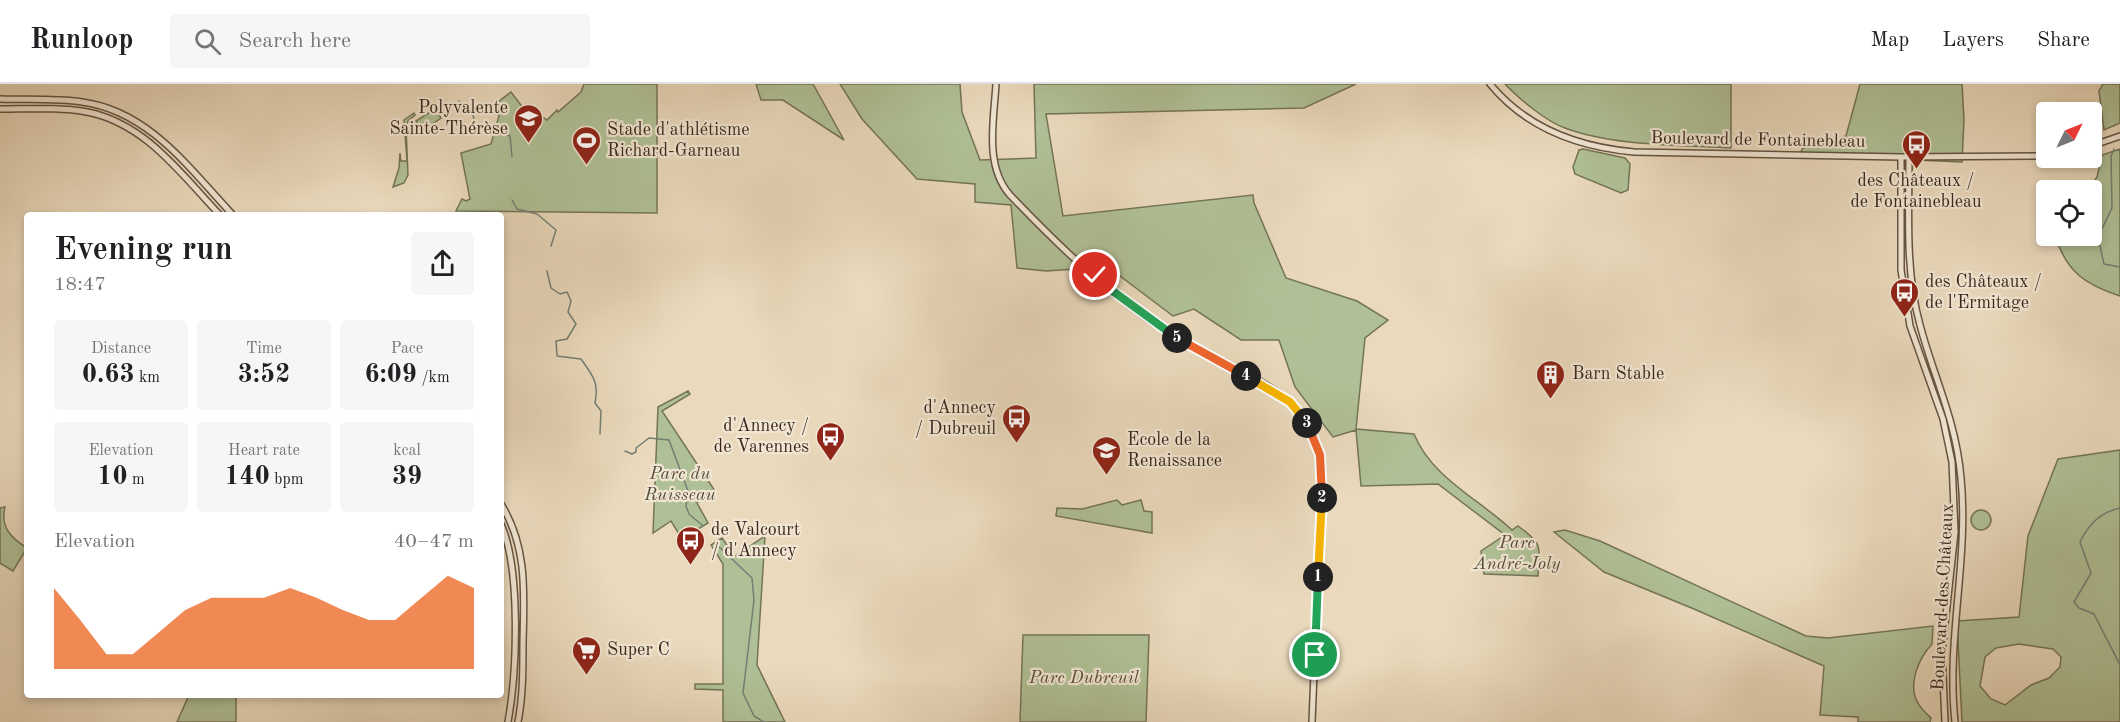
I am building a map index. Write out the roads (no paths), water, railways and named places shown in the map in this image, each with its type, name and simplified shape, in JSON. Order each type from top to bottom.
[{"type":"street","points":[[996,84],[994,159],[1000,182],[1010,195],[1134,309],[1182,341],[1278,393],[1296,407],[1311,430],[1320,455],[1322,479],[1312,722]]},
{"type":"street","name":"Boulevard de Fontainebleau","points":[[1490,84],[1512,106],[1542,127],[1575,143],[1602,149],[1634,153],[1901,157],[2036,156]]},
{"type":"street","points":[[0,99],[83,102],[126,116],[161,139],[230,212]]},
{"type":"street","points":[[0,109],[76,111],[100,115],[122,124],[155,147],[217,212]]},
{"type":"street","points":[[2102,142],[2120,136]]},
{"type":"street","name":"Boulevard des Châteaux","points":[[1901,157],[1901,270],[1910,326],[1943,419],[1952,462],[1955,532],[1942,652],[1945,722]]},
{"type":"street","name":"Boulevard des Châteaux","points":[[1909,157],[1908,227],[1919,324],[1953,428],[1964,504],[1965,533],[1952,653],[1955,722]]},
{"type":"street","points":[[504,510],[517,538],[524,576],[522,687],[518,722]]},
{"type":"street","points":[[504,532],[511,552],[514,579],[512,688],[508,722]]},
{"type":"waterway","points":[[459,101],[463,106],[472,109],[475,126],[510,136],[512,157]]},
{"type":"waterway","points":[[2114,149],[2111,156],[2112,208],[2098,237],[2104,264],[2120,267]]},
{"type":"waterway","points":[[512,200],[517,209],[537,214],[556,230],[551,246]]},
{"type":"waterway","points":[[547,271],[551,288],[560,294],[567,292],[571,301],[568,312],[576,324],[567,339],[556,341],[557,356],[581,359],[592,375],[596,390],[595,403],[601,411],[600,434]]},
{"type":"waterway","points":[[625,451],[632,454],[636,452],[636,448],[649,438],[669,440],[688,491],[686,506],[689,514],[702,525]]},
{"type":"waterway","points":[[2120,508],[2096,520],[2080,542],[2091,573],[2074,602],[2079,608],[2094,614],[2120,665]]},
{"type":"waterway","points":[[716,544],[752,578],[754,600],[743,693],[754,716],[764,722]]},
{"type":"place","name":"Polyvalente Sainte-Thérèse","points":[[529,144]]},
{"type":"place","name":"Stade d'athlétisme Richard-Garneau","points":[[586,166]]},
{"type":"place","name":"des Châteaux / de Fontainebleau","points":[[1916,170]]},
{"type":"place","name":"des Châteaux / de l'Ermitage","points":[[1904,318]]},
{"type":"place","name":"Barn Stable","points":[[1551,400]]},
{"type":"place","name":"d'Annecy / Dubreuil","points":[[1017,444]]},
{"type":"place","name":"d'Annecy / de Varennes","points":[[830,462]]},
{"type":"place","name":"Ecole de la Renaissance","points":[[1106,476]]},
{"type":"place","name":"de Valcourt / d'Annecy","points":[[690,566]]},
{"type":"place","name":"Super C","points":[[586,676]]},
{"type":"park label","name":"Parc du Ruisseau","points":[[680,484]]},
{"type":"park label","name":"Parc André-Joly","points":[[1517,553]]},
{"type":"park label","name":"Parc Dubreuil","points":[[1084,678]]}]
